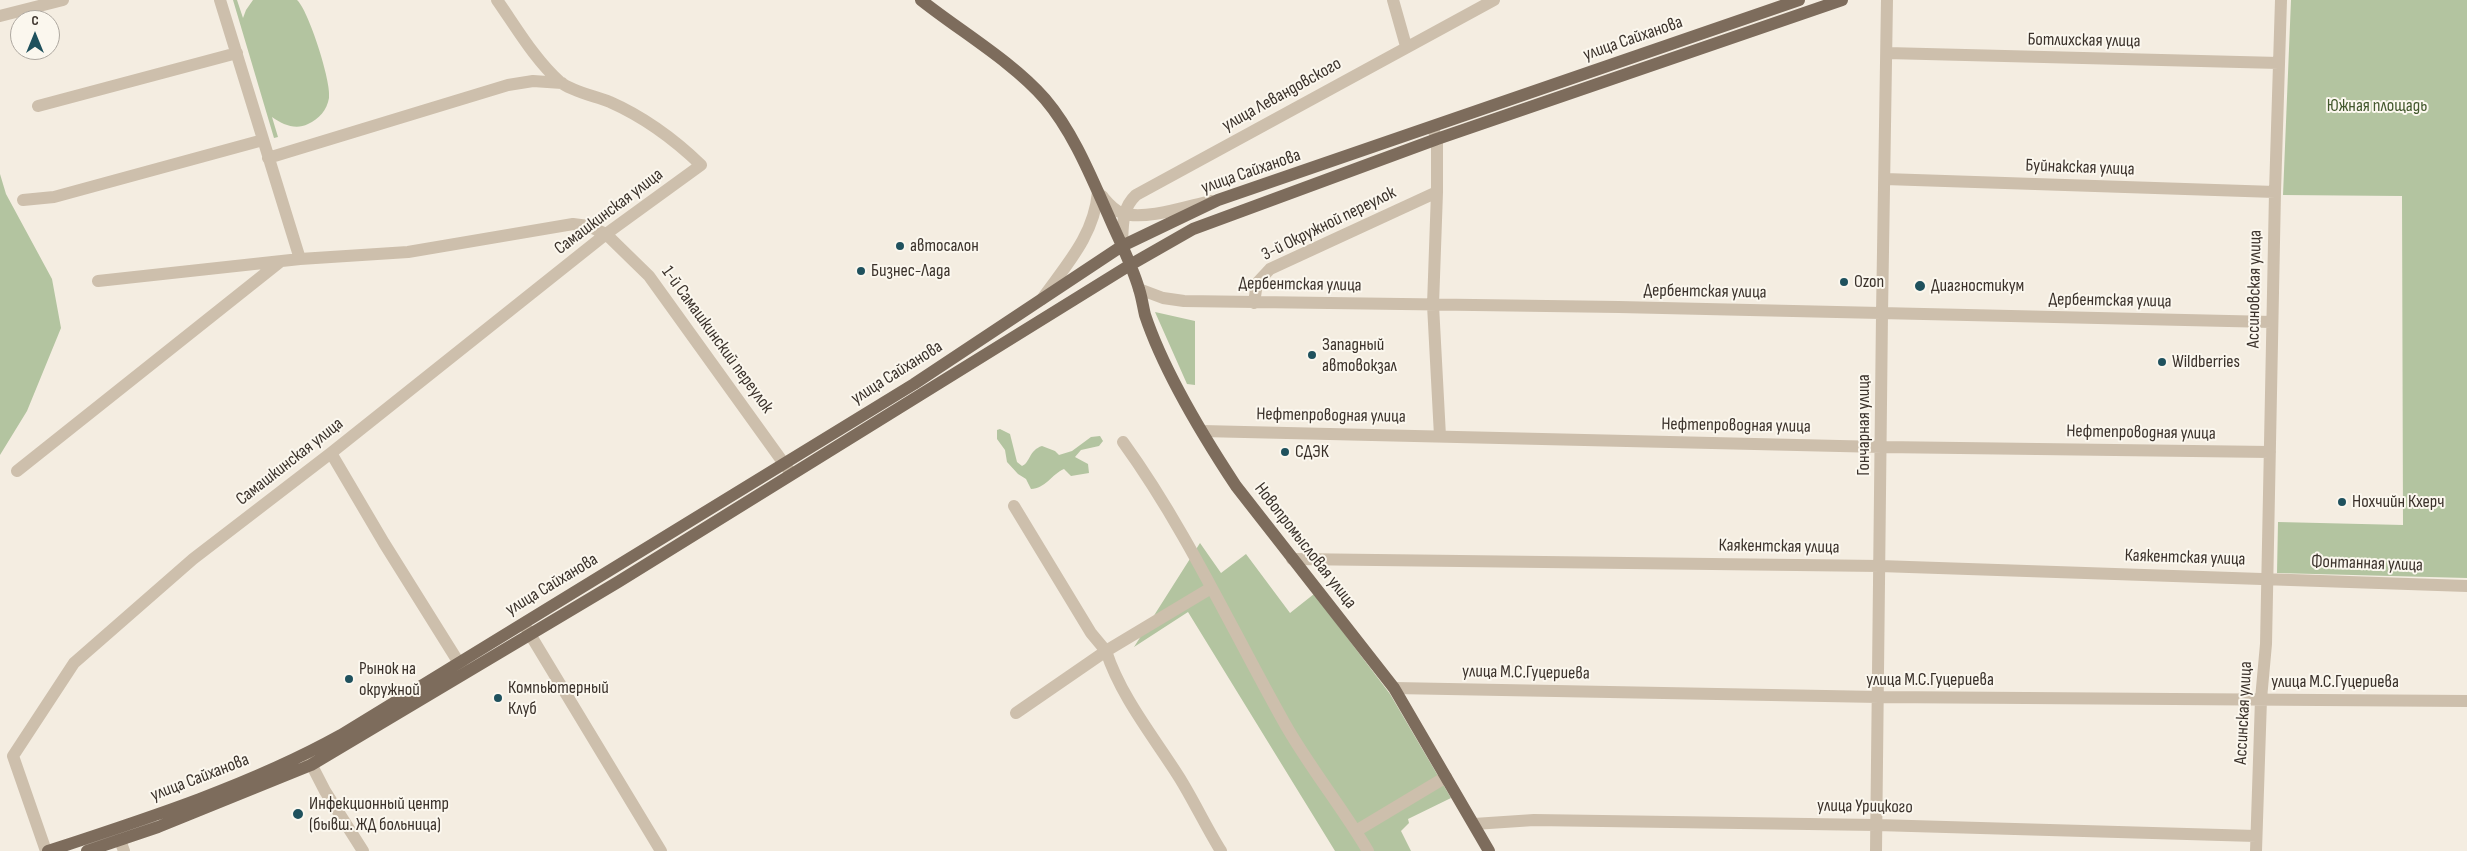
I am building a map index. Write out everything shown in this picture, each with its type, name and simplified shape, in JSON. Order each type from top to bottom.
[{"type":"main road","name":"Новопромысловая улица","points":[[921,0],[1011,68],[1046,100],[1076,148],[1098,192],[1130,265],[1139,289],[1145,315],[1159,348],[1202,431],[1236,486],[1394,688],[1489,851]]},
{"type":"main road","name":"улица Сайханова","points":[[787,469],[1122,246],[1218,200],[1799,0]]},
{"type":"main road","name":"улица Сайханова","points":[[47,851],[309,760],[458,662],[1193,229],[1437,140],[1842,0]]},
{"type":"main road","points":[[87,851],[122,846],[309,760],[466,674],[530,635],[787,469]]},
{"type":"street","points":[[6,15],[64,0]]},
{"type":"street","points":[[220,0],[300,259]]},
{"type":"street","points":[[497,0],[544,65],[562,83]]},
{"type":"street","points":[[1393,0],[1406,46]]},
{"type":"street","name":"улица Левандовского","points":[[1124,214],[1129,202],[1136,195],[1406,46],[1494,0]]},
{"type":"street","name":"Гончарная улица","points":[[1876,851],[1887,0]]},
{"type":"street","name":"Ассиновская улица","points":[[2266,578],[2281,0]]},
{"type":"street","points":[[38,106],[237,53]]},
{"type":"street","name":"Ботлихская улица","points":[[1887,53],[2279,63]]},
{"type":"street","points":[[268,158],[508,85],[534,81],[562,83]]},
{"type":"street","name":"Самашкинская улица","points":[[47,851],[12,756],[74,663],[205,549],[331,453],[606,234],[702,165],[680,145],[641,119],[611,103],[562,83]]},
{"type":"street","points":[[1433,126],[1437,140],[1433,305],[1440,436]]},
{"type":"street","points":[[23,200],[54,197],[263,140]]},
{"type":"street","name":"Буйнакская улица","points":[[1885,179],[2275,192]]},
{"type":"street","points":[[1098,192],[1113,209],[1124,214],[1140,215],[1218,200]]},
{"type":"street","points":[[1042,300],[1091,228],[1096,211],[1098,192]]},
{"type":"street","name":"3-й Окружной переулок","points":[[1254,302],[1257,283],[1270,269],[1437,192]]},
{"type":"street","points":[[1122,246],[1124,214]]},
{"type":"street","points":[[98,281],[300,259],[408,252],[573,224],[588,226],[606,234]]},
{"type":"street","name":"1-й Самашкинский переулок","points":[[606,234],[649,276],[787,469]]},
{"type":"street","points":[[17,471],[281,261]]},
{"type":"street","name":"Дербентская улица","points":[[1139,289],[1163,298],[1184,301],[2272,322]]},
{"type":"street","name":"Нефтепроводная улица","points":[[1202,431],[1882,447],[2270,452]]},
{"type":"street","points":[[1123,442],[1144,472],[1211,588],[1286,726],[1368,851]]},
{"type":"street","points":[[331,453],[384,543],[466,674]]},
{"type":"street","points":[[1014,506],[1091,633],[1106,651],[1113,673],[1128,700],[1180,779],[1221,851]]},
{"type":"street","name":"Каякентская улица","points":[[1292,559],[1880,566],[2266,578]]},
{"type":"street","name":"Фонтанная улица","points":[[2266,578],[2467,586]]},
{"type":"street","name":"Ассинская улица","points":[[2256,851],[2261,699],[2266,644],[2266,578]]},
{"type":"street","points":[[1016,713],[1106,651],[1211,588]]},
{"type":"street","points":[[523,624],[660,851]]},
{"type":"street","name":"улица М.С.Гуцериева","points":[[1394,688],[1879,697],[2467,701]]},
{"type":"street","points":[[309,760],[363,851]]},
{"type":"street","points":[[1356,831],[1446,777]]},
{"type":"street","name":"улица Урицкого","points":[[1474,824],[1534,820],[1877,825],[2256,836]]},
{"type":"green space","points":[[233,0],[237,0],[243,18],[253,0],[297,0],[302,6],[313,31],[329,90],[326,106],[316,120],[303,126],[294,127],[272,117],[278,137],[274,138]]},
{"type":"green space","name":"Южная площадь","points":[[2291,0],[2467,0],[2467,578],[2277,573],[2278,522],[2403,525],[2402,196],[2283,195]]},
{"type":"green space","points":[[0,174],[6,194],[52,279],[61,328],[27,411],[0,455]]},
{"type":"green space","points":[[1155,312],[1195,321],[1195,385],[1187,384]]},
{"type":"green space","points":[[1000,429],[1010,434],[1017,462],[1022,466],[1035,450],[1042,446],[1055,451],[1059,455],[1072,451],[1091,437],[1100,436],[1103,441],[1099,446],[1081,450],[1075,457],[1088,464],[1089,473],[1071,476],[1064,469],[1040,487],[1031,489],[1026,479],[1018,474],[1007,462],[1005,450],[997,439],[997,430]]},
{"type":"green space","points":[[1200,543],[1221,573],[1246,554],[1290,613],[1314,594],[1390,694],[1451,798],[1408,819],[1409,823],[1401,831],[1411,851],[1335,851],[1188,612],[1134,647]]},
{"type":"place","name":"автосалон","points":[[900,246]]},
{"type":"place","name":"Бизнес-Лада","points":[[861,271]]},
{"type":"place","name":"Ozon","points":[[1844,282]]},
{"type":"place","name":"Диагностикум","points":[[1920,286]]},
{"type":"place","name":"Западный автовокзал","points":[[1312,355]]},
{"type":"place","name":"Wildberries","points":[[2162,362]]},
{"type":"place","name":"СДЭК","points":[[1285,452]]},
{"type":"place","name":"Нохчийн Кхерч","points":[[2342,502]]},
{"type":"place","name":"Рынок на окружной","points":[[349,679]]},
{"type":"place","name":"Компьютерный Клуб","points":[[498,698]]},
{"type":"place","name":"Инфекционный центр (бывш. ЖД больница)","points":[[298,814]]}]
